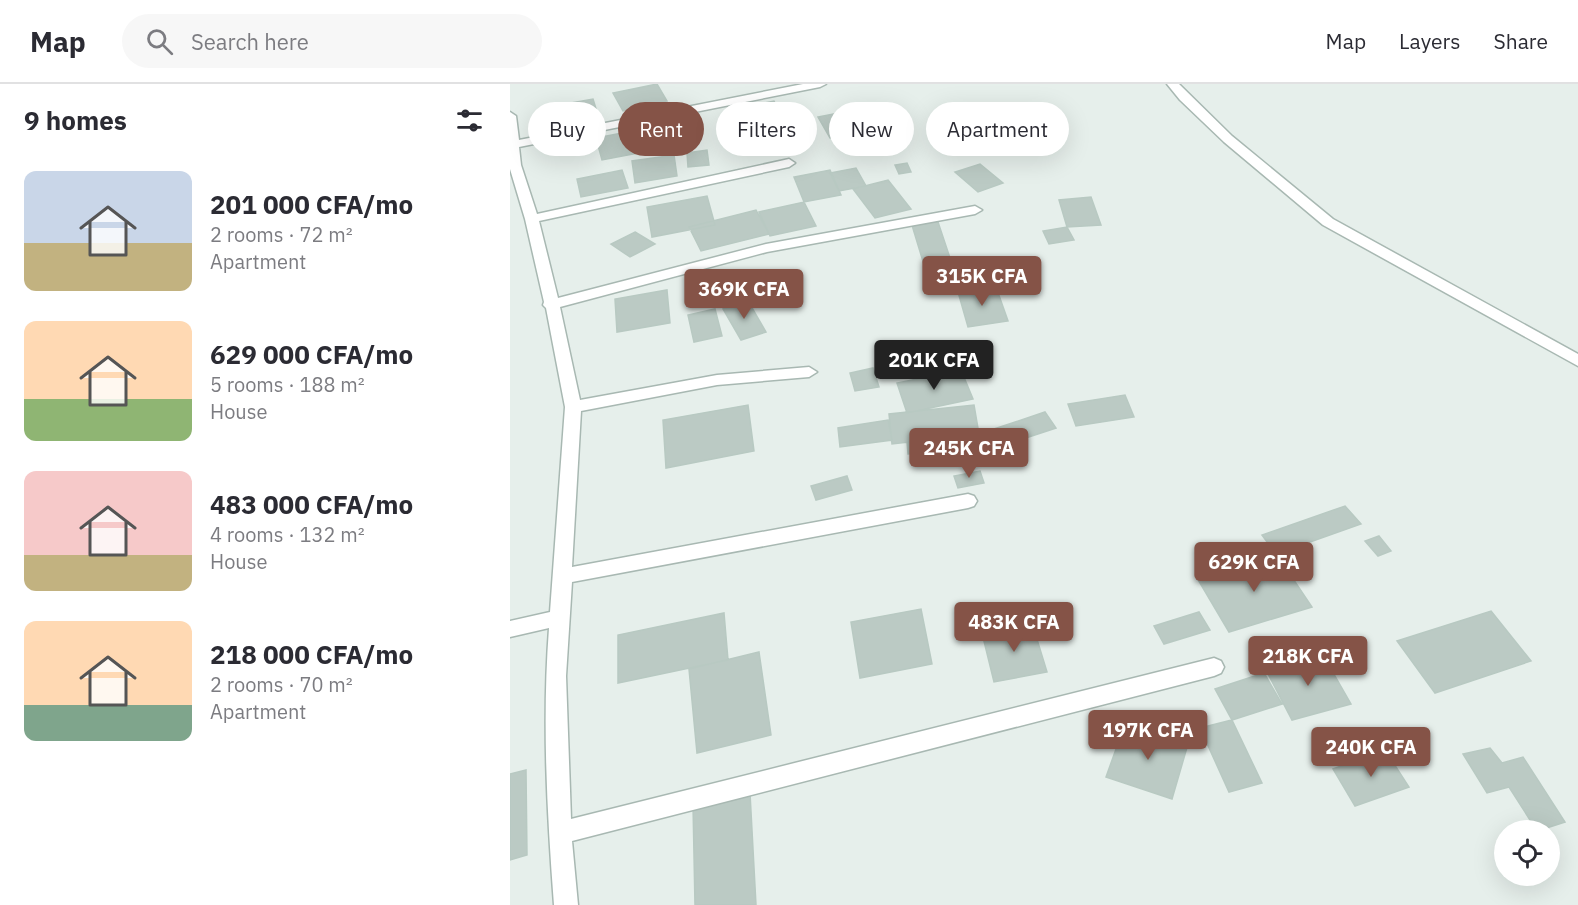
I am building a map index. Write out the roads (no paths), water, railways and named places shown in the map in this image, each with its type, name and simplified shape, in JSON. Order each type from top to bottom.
[{"type":"street","points":[[513,146],[820,84]]},
{"type":"street","points":[[1173,84],[1228,140],[1328,222],[1578,361]]},
{"type":"street","points":[[510,116],[513,146],[512,167],[532,219],[550,305],[564,353],[573,407],[556,676],[560,833],[566,905]]},
{"type":"street","points":[[532,219],[789,163]]},
{"type":"street","points":[[550,305],[766,248],[975,210]]},
{"type":"street","points":[[573,407],[717,380],[809,372]]},
{"type":"street","points":[[562,576],[968,501]]},
{"type":"street","points":[[510,629],[559,618]]},
{"type":"street","points":[[560,833],[1214,667]]}]
